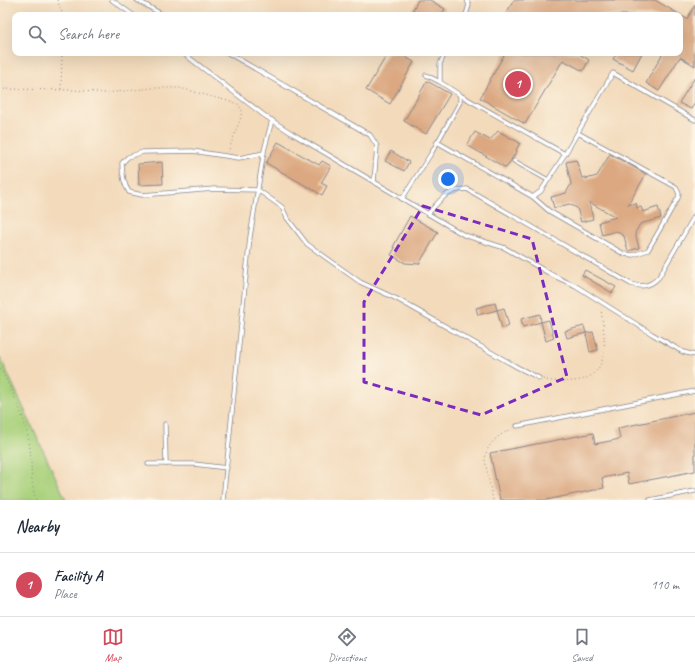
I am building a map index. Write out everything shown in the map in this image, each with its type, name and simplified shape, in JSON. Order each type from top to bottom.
[{"type":"lane","points":[[112,0],[128,12]]},
{"type":"lane","points":[[137,0],[158,12]]},
{"type":"lane","points":[[467,0],[469,5],[467,12]]},
{"type":"lane","points":[[187,56],[293,134],[464,236],[505,248],[556,278],[576,286],[683,352],[695,355]]},
{"type":"lane","points":[[233,56],[370,135],[377,146],[374,182]]},
{"type":"lane","points":[[440,82],[440,64],[444,56]]},
{"type":"lane","points":[[533,198],[541,191],[565,154],[612,73],[695,120]]},
{"type":"lane","points":[[426,74],[460,95],[565,154]]},
{"type":"lane","points":[[402,198],[460,102],[460,95]]},
{"type":"lane","points":[[223,500],[250,237],[264,153],[272,120]]},
{"type":"lane","points":[[437,142],[533,198],[549,211],[624,254],[633,255],[648,250],[678,198],[678,190],[676,187],[578,132]]},
{"type":"lane","points":[[264,153],[239,158],[192,151],[143,152],[128,157],[122,163],[123,176],[125,185],[129,192],[142,195],[214,189],[258,190],[282,207],[287,218],[307,244],[360,282],[397,299],[539,378]]},
{"type":"lane","points":[[514,161],[548,180]]},
{"type":"lane","points":[[428,214],[447,194],[456,190],[467,189],[631,284],[642,286],[650,284],[659,278],[695,215]]},
{"type":"lane","points":[[518,426],[695,391]]},
{"type":"lane","points":[[165,424],[166,464]]},
{"type":"lane","points":[[148,464],[194,464],[227,468]]},
{"type":"lane","points":[[650,500],[695,491]]},
{"type":"path","points":[[57,0],[62,12]]},
{"type":"path","points":[[61,90],[62,56]]},
{"type":"path","points":[[0,89],[61,90],[105,93],[153,88],[180,88],[238,104],[242,110],[241,116],[227,156]]},
{"type":"path","points":[[539,378],[561,382],[578,381],[586,379],[598,369],[604,354],[605,342],[600,302]]},
{"type":"path","points":[[0,369],[22,414],[30,448],[33,490],[36,500]]},
{"type":"path","points":[[493,500],[485,461],[487,449],[497,437],[518,426]]},
{"type":"highlighted area","points":[[423,206],[532,239],[567,377],[481,415],[364,382],[364,302]]},
{"type":"green space","points":[[0,357],[66,500],[0,500]]},
{"type":"building","points":[[418,0],[430,0],[445,9],[443,12],[412,12]]},
{"type":"building","points":[[514,0],[655,0],[675,12],[507,12]]},
{"type":"building","points":[[695,5],[695,66],[680,57],[659,91],[646,83],[661,56],[683,56],[683,17],[687,19]]},
{"type":"building","points":[[386,56],[404,56],[414,62],[390,104],[366,90]]},
{"type":"building","points":[[503,56],[583,56],[589,60],[583,71],[563,60],[525,124],[480,98]]},
{"type":"building","points":[[615,56],[640,56],[633,70],[613,59]]},
{"type":"building","points":[[695,77],[695,102],[691,109],[679,103]]},
{"type":"building","points":[[427,81],[450,94],[426,134],[404,121]]},
{"type":"building","points":[[498,131],[520,143],[516,150],[517,151],[506,168],[467,145],[475,132],[490,140]]},
{"type":"building","points":[[278,142],[319,165],[322,161],[331,166],[321,183],[327,186],[322,195],[266,163]]},
{"type":"building","points":[[391,151],[409,162],[404,171],[385,161]]},
{"type":"building","points":[[610,154],[646,174],[628,205],[636,203],[637,208],[641,207],[643,212],[658,207],[661,218],[640,224],[635,233],[639,248],[628,251],[624,236],[616,231],[602,235],[599,222],[616,217],[589,202],[593,219],[581,222],[577,208],[569,204],[554,208],[551,197],[566,193],[571,184],[566,162],[576,160],[582,178],[586,177],[586,179],[597,176]]},
{"type":"building","points":[[162,162],[163,184],[139,185],[138,164]]},
{"type":"building","points":[[410,216],[438,232],[419,264],[405,263],[391,255],[395,248],[393,247]]},
{"type":"building","points":[[585,270],[616,287],[612,293],[582,275]]},
{"type":"building","points":[[495,303],[497,310],[478,315],[476,308]]},
{"type":"building","points":[[504,308],[509,326],[502,328],[497,310]]},
{"type":"building","points":[[540,314],[541,322],[523,327],[521,319]]},
{"type":"building","points":[[549,320],[554,338],[546,341],[541,322]]},
{"type":"building","points":[[584,326],[586,333],[567,338],[565,331]]},
{"type":"building","points":[[593,332],[598,350],[590,352],[586,333]]},
{"type":"building","points":[[695,412],[695,471],[629,484],[627,473],[602,478],[604,488],[546,500],[500,500],[490,453],[593,433],[595,444],[620,439],[618,428]]},
{"type":"place","name":"Facility A","points":[[518,84]]}]
